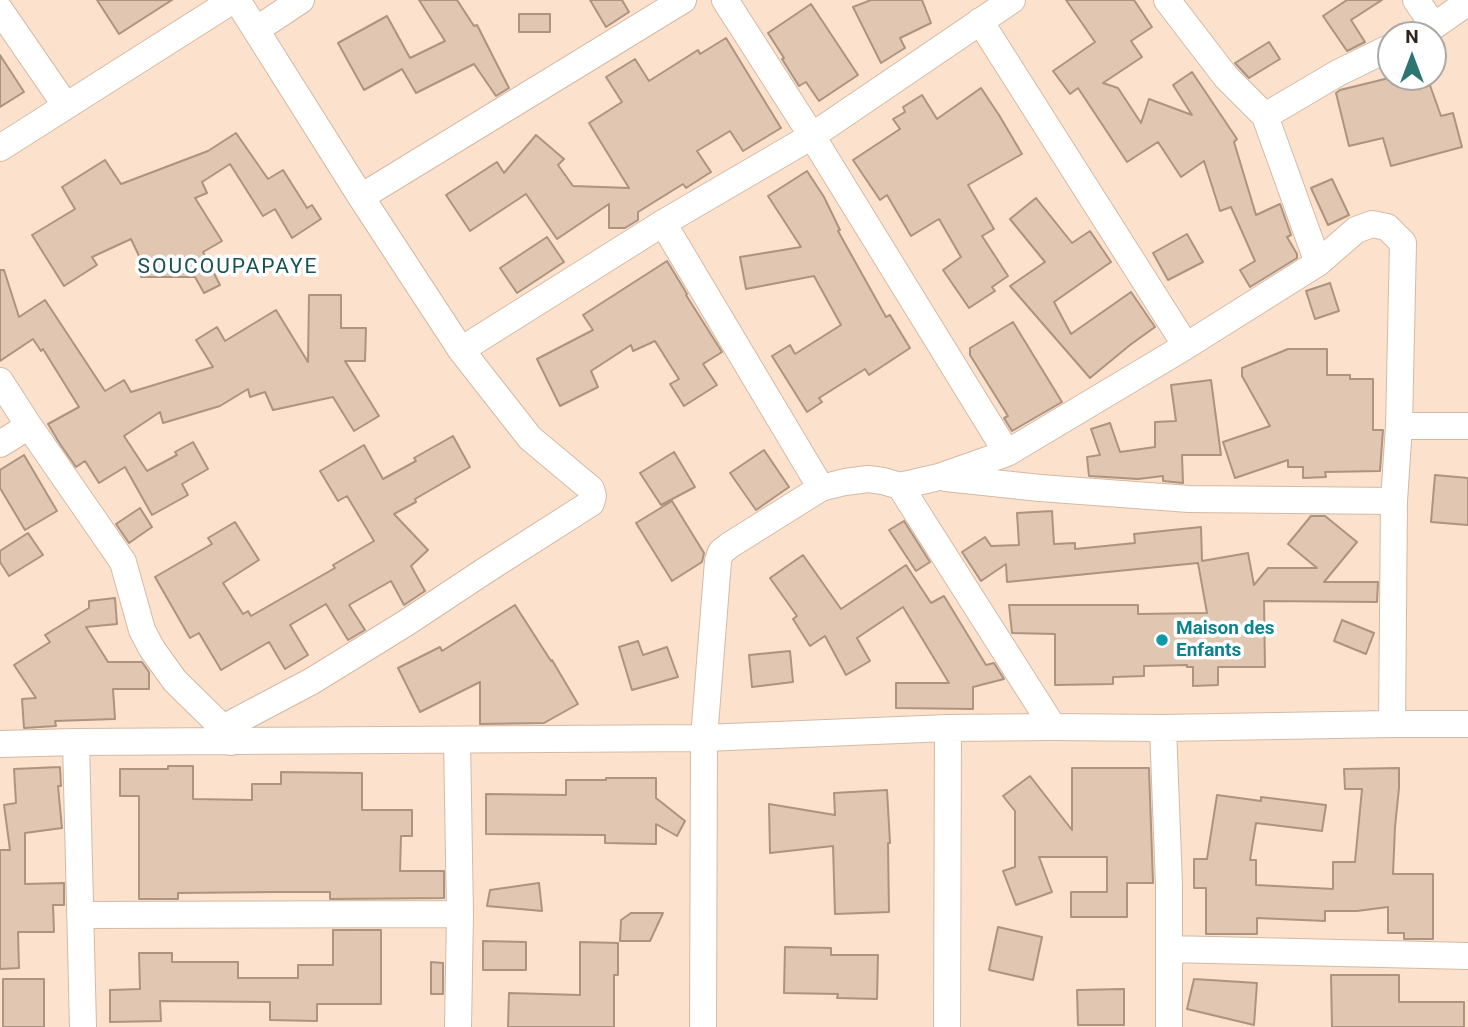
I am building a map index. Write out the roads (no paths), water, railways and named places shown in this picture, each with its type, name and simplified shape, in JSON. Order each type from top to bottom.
[{"type":"street","points":[[0,148],[235,0],[461,350],[530,438],[591,489],[591,503],[407,623],[227,735]]},
{"type":"street","points":[[256,30],[301,0]]},
{"type":"street","points":[[361,197],[683,0]]},
{"type":"street","points":[[725,0],[1007,453]]},
{"type":"street","points":[[461,350],[663,223],[812,136],[1012,0]]},
{"type":"street","points":[[1167,0],[1226,77],[1265,116],[1318,263]]},
{"type":"street","points":[[1416,0],[1422,21]]},
{"type":"street","points":[[1438,21],[1468,2]]},
{"type":"street","points":[[0,10],[66,106]]},
{"type":"street","points":[[980,21],[1186,346]]},
{"type":"street","points":[[1265,116],[1338,73],[1377,54]]},
{"type":"street","points":[[663,223],[821,488]]},
{"type":"street","points":[[703,1027],[704,738],[718,561],[721,552],[821,488],[868,479],[900,486],[939,477],[1007,453],[1186,346],[1318,263],[1356,230],[1372,224],[1387,227],[1403,243],[1399,426],[1394,501],[1392,724]]},
{"type":"street","points":[[0,381],[123,562],[142,630],[152,649],[175,681],[227,735]]},
{"type":"street","points":[[0,444],[29,426]]},
{"type":"street","points":[[1399,426],[1468,426]]},
{"type":"street","points":[[939,477],[1040,488],[1189,499],[1394,501]]},
{"type":"street","points":[[900,486],[1053,727]]},
{"type":"street","points":[[0,744],[227,735],[457,740],[704,738],[948,728],[1468,724]]},
{"type":"street","points":[[947,1027],[948,728]]},
{"type":"street","points":[[1163,728],[1168,844],[1169,1027]]},
{"type":"street","points":[[457,740],[460,914],[458,1027]]},
{"type":"street","points":[[76,742],[83,1027]]},
{"type":"street","points":[[80,915],[460,914]]},
{"type":"street","points":[[1169,949],[1468,956]]},
{"type":"place","name":"Maison des Enfants","points":[[1162,640]]},
{"type":"district","name":"SOUCOUPAPAYE","points":[[228,268]]}]
